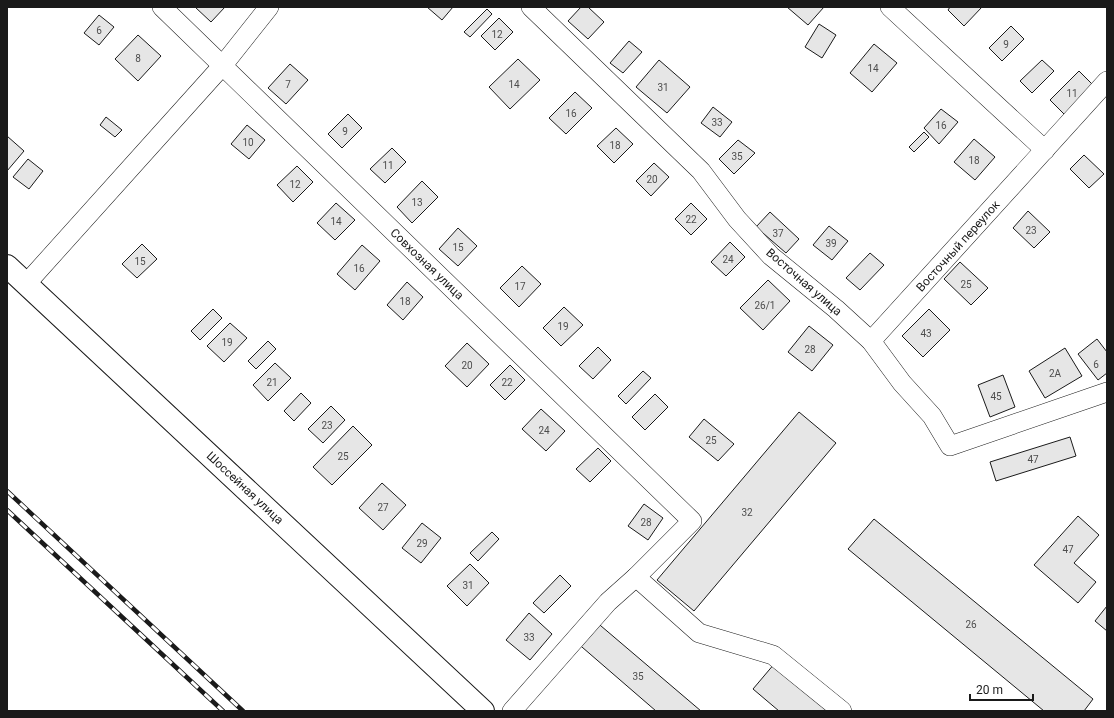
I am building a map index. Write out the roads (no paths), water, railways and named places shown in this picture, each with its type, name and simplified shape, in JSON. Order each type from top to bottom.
[{"type":"street","name":"Совхозная улица","points":[[162,7],[692,521],[636,577]]},
{"type":"street","points":[[26,284],[223,65],[269,7]]},
{"type":"street","name":"Восточная улица","points":[[531,7],[701,171],[738,219],[771,256],[836,309],[871,342],[902,383],[932,416],[950,446],[1107,392]]},
{"type":"street","points":[[890,7],[1045,150]]},
{"type":"street","name":"Восточный переулок","points":[[871,342],[1107,81]]},
{"type":"street","name":"Шоссейная улица","points":[[7,266],[483,711]]},
{"type":"street","points":[[512,711],[608,602],[636,577],[699,632],[773,655],[842,711]]},
{"type":"railway","points":[[7,491],[243,711]]},
{"type":"railway","points":[[7,510],[223,711]]}]
